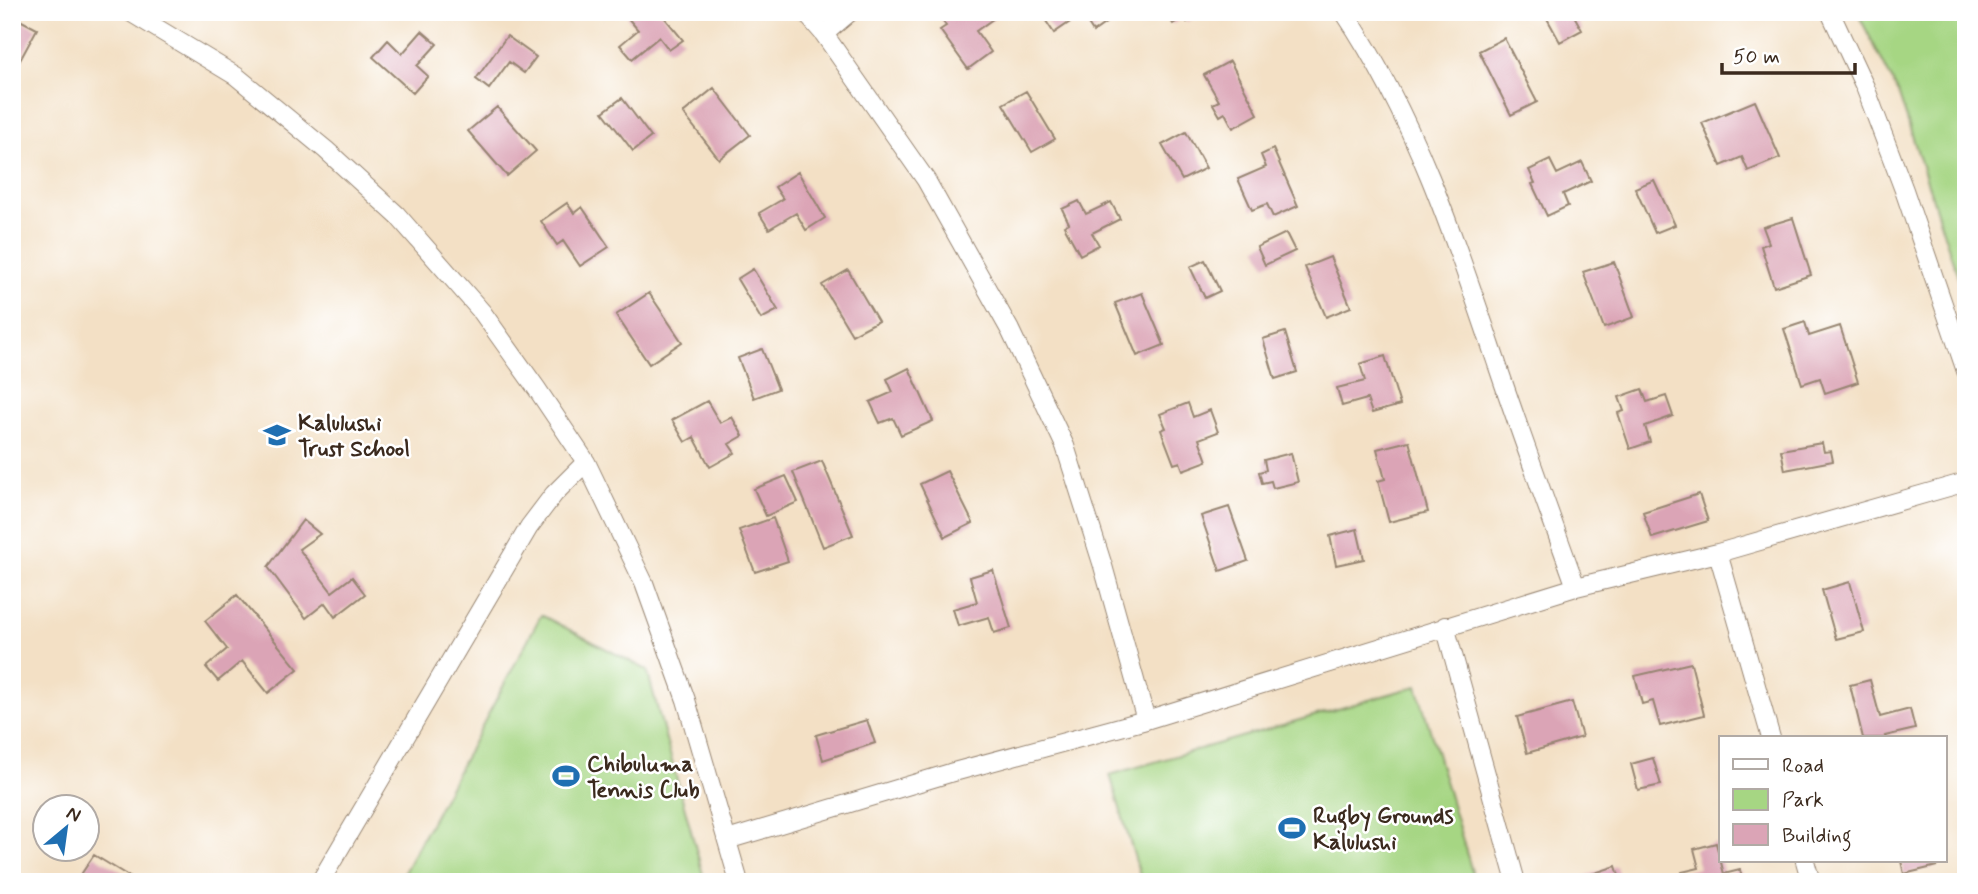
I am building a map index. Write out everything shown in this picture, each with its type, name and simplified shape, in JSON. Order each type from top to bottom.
[{"type":"street","points":[[130,12],[236,76],[326,149],[397,215],[482,313],[586,462],[644,583],[686,700],[739,882]]},
{"type":"street","points":[[805,12],[824,34],[926,180],[1010,330],[1060,435],[1103,566],[1146,720]]},
{"type":"street","points":[[824,34],[850,12]]},
{"type":"street","points":[[1344,12],[1370,51],[1454,235],[1576,587]]},
{"type":"street","points":[[1830,12],[1865,87],[1904,190],[1966,371]]},
{"type":"street","points":[[320,882],[529,527],[554,494],[586,462]]},
{"type":"street","points":[[727,840],[950,773],[1146,720],[1576,587],[1718,552],[1966,482]]},
{"type":"street","points":[[1718,552],[1769,736]]},
{"type":"street","points":[[1445,626],[1516,882]]},
{"type":"street","points":[[1805,862],[1811,882]]},
{"type":"green space","points":[[1857,12],[1966,12],[1966,302],[1898,92]]},
{"type":"green space","name":"Chibuluma Tennis Club","points":[[541,615],[647,670],[705,882],[399,882]]},
{"type":"green space","name":"Rugby Grounds Kalulushi","points":[[1417,686],[1475,882],[1142,882],[1110,775]]},
{"type":"building","points":[[633,12],[660,12],[683,40],[669,50],[659,37],[632,59],[620,45],[638,30],[627,17]]},
{"type":"building","points":[[936,12],[959,12],[961,16],[966,12],[994,12],[997,16],[976,31],[991,52],[968,69],[940,30],[946,26]]},
{"type":"building","points":[[1046,12],[1067,12],[1073,20],[1054,33],[1042,15]]},
{"type":"building","points":[[1080,12],[1110,12],[1114,17],[1093,32]]},
{"type":"building","points":[[1142,12],[1163,12],[1148,21]]},
{"type":"building","points":[[1165,12],[1202,12],[1187,22],[1184,17],[1173,24]]},
{"type":"building","points":[[1572,12],[1582,30],[1560,42],[1544,13]]},
{"type":"building","points":[[16,18],[37,29],[12,75],[12,26]]},
{"type":"building","points":[[422,31],[437,44],[417,66],[428,76],[413,93],[373,57],[388,40],[402,54]]},
{"type":"building","points":[[507,36],[536,57],[524,73],[509,62],[489,89],[476,79]]},
{"type":"building","points":[[1504,38],[1537,102],[1511,115],[1479,51]]},
{"type":"building","points":[[1230,61],[1258,114],[1233,128],[1225,113],[1220,116],[1213,104],[1219,101],[1204,75]]},
{"type":"building","points":[[714,88],[750,135],[719,159],[683,113]]},
{"type":"building","points":[[1026,91],[1055,139],[1032,152],[1003,104]]},
{"type":"building","points":[[622,98],[651,137],[633,151],[603,112]]},
{"type":"building","points":[[1755,101],[1780,158],[1748,171],[1742,157],[1721,166],[1702,123]]},
{"type":"building","points":[[497,107],[536,151],[507,176],[468,131]]},
{"type":"building","points":[[1186,132],[1206,168],[1182,180],[1162,145]]},
{"type":"building","points":[[1273,149],[1298,206],[1273,217],[1267,204],[1252,210],[1238,179],[1266,167],[1261,155]]},
{"type":"building","points":[[1550,160],[1557,174],[1582,162],[1591,181],[1563,194],[1568,206],[1547,216],[1532,184],[1535,183],[1529,170]]},
{"type":"building","points":[[798,172],[825,218],[806,230],[796,213],[769,229],[759,213],[783,199],[775,187]]},
{"type":"building","points":[[1654,180],[1675,225],[1655,233],[1635,188]]},
{"type":"building","points":[[1079,201],[1086,214],[1111,202],[1120,219],[1092,233],[1099,245],[1080,255],[1064,226],[1069,223],[1062,209]]},
{"type":"building","points":[[567,203],[574,213],[582,207],[609,247],[580,266],[563,241],[557,245],[541,221]]},
{"type":"building","points":[[1793,218],[1811,275],[1774,287],[1761,246],[1769,243],[1763,227]]},
{"type":"building","points":[[1286,233],[1295,251],[1265,265],[1257,247]]},
{"type":"building","points":[[1330,257],[1351,307],[1326,317],[1305,267]]},
{"type":"building","points":[[1205,260],[1220,291],[1205,298],[1190,267]]},
{"type":"building","points":[[1614,262],[1634,317],[1604,328],[1583,272]]},
{"type":"building","points":[[753,269],[778,310],[761,319],[737,279]]},
{"type":"building","points":[[848,270],[878,321],[852,335],[822,285]]},
{"type":"building","points":[[649,293],[682,342],[649,364],[616,315]]},
{"type":"building","points":[[1142,293],[1164,345],[1137,356],[1115,303]]},
{"type":"building","points":[[1805,322],[1809,336],[1840,326],[1858,382],[1825,393],[1820,378],[1802,384],[1784,329]]},
{"type":"building","points":[[1285,332],[1297,372],[1275,379],[1263,339]]},
{"type":"building","points":[[762,349],[778,389],[754,398],[738,358]]},
{"type":"building","points":[[1385,356],[1400,405],[1372,413],[1367,399],[1342,406],[1337,388],[1365,381],[1360,364]]},
{"type":"building","points":[[909,368],[933,421],[901,435],[893,418],[880,423],[870,402],[893,392],[887,379]]},
{"type":"building","points":[[1642,389],[1647,402],[1666,396],[1673,416],[1645,426],[1650,442],[1630,449],[1618,413],[1624,411],[1619,397]]},
{"type":"building","points":[[707,401],[720,423],[732,417],[743,436],[729,444],[735,453],[710,467],[694,437],[685,442],[672,420]]},
{"type":"building","points":[[1188,403],[1193,417],[1210,410],[1218,432],[1199,439],[1207,461],[1183,470],[1180,462],[1174,464],[1161,430],[1166,428],[1160,414]]},
{"type":"building","points":[[1409,441],[1428,512],[1389,522],[1378,481],[1385,479],[1377,449]]},
{"type":"building","points":[[1822,443],[1824,452],[1831,451],[1833,461],[1785,470],[1781,450]]},
{"type":"building","points":[[1291,453],[1298,482],[1273,488],[1271,481],[1262,483],[1259,472],[1266,470],[1264,460]]},
{"type":"building","points":[[822,461],[853,535],[823,547],[793,472]]},
{"type":"building","points":[[947,471],[973,523],[945,537],[920,484]]},
{"type":"building","points":[[786,476],[798,502],[766,516],[754,489]]},
{"type":"building","points":[[1699,494],[1708,521],[1652,538],[1643,512]]},
{"type":"building","points":[[1229,507],[1248,561],[1220,571],[1201,516]]},
{"type":"building","points":[[773,518],[788,561],[755,572],[739,530]]},
{"type":"building","points":[[303,520],[320,534],[299,549],[332,592],[352,577],[365,594],[335,617],[325,603],[306,618],[268,567]]},
{"type":"building","points":[[1357,529],[1364,559],[1336,565],[1330,536]]},
{"type":"building","points":[[993,570],[1011,628],[994,633],[989,617],[958,626],[953,609],[977,602],[970,577]]},
{"type":"building","points":[[1850,582],[1864,632],[1836,639],[1822,590]]},
{"type":"building","points":[[237,595],[298,669],[268,693],[242,661],[218,681],[206,667],[227,649],[205,621]]},
{"type":"building","points":[[1691,663],[1704,715],[1660,726],[1653,701],[1642,704],[1635,676]]},
{"type":"building","points":[[1870,680],[1880,717],[1910,709],[1915,729],[1885,736],[1863,736],[1850,685]]},
{"type":"building","points":[[1572,702],[1582,737],[1527,753],[1517,717]]},
{"type":"building","points":[[867,720],[875,743],[823,760],[816,735]]},
{"type":"building","points":[[1653,758],[1661,785],[1638,790],[1631,764]]},
{"type":"building","points":[[1716,843],[1724,874],[1740,870],[1743,882],[1684,882],[1682,872],[1699,868],[1694,849]]},
{"type":"building","points":[[102,860],[130,877],[127,882],[89,882],[80,876],[89,862]]},
{"type":"building","points":[[1901,862],[1935,862],[1937,866],[1904,874]]},
{"type":"building","points":[[1616,866],[1621,882],[1570,882],[1570,881]]},
{"type":"place","name":"Kalulushi Trust School","points":[[277,435]]},
{"type":"place","name":"Chibuluma Tennis Club","points":[[566,776]]},
{"type":"place","name":"Rugby Grounds Kalulushi","points":[[1292,828]]}]
